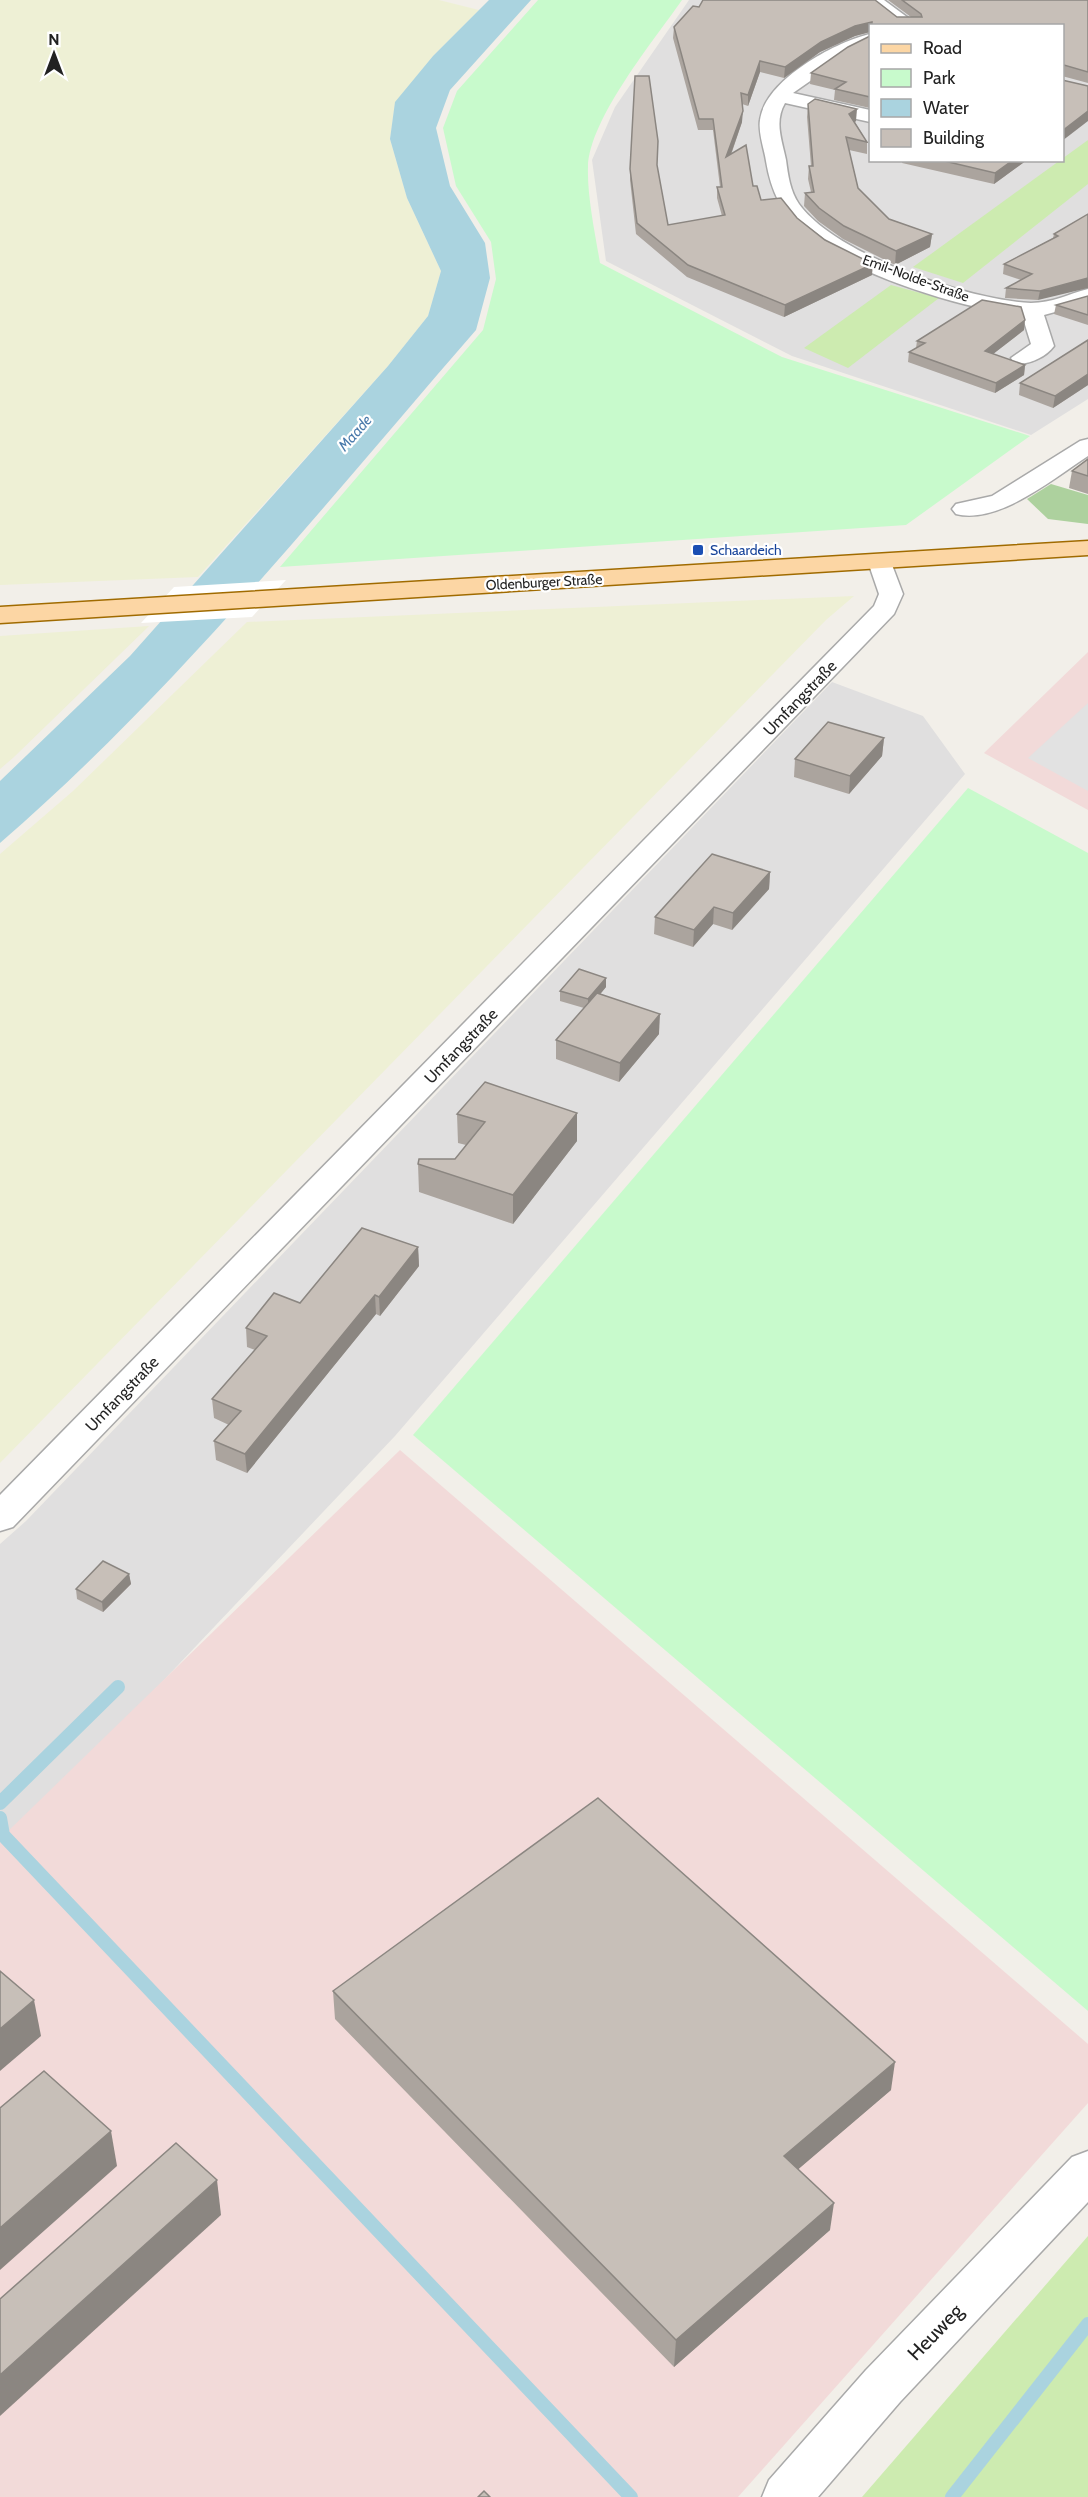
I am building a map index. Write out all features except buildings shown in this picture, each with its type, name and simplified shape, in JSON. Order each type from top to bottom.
[{"type":"main road","name":"Oldenburger Straße","points":[[0,615],[1088,548]]},
{"type":"street","points":[[873,0],[907,24]]},
{"type":"street","name":"Emil-Nolde-Straße","points":[[869,39],[836,54],[798,78],[781,96],[769,123],[780,185],[787,200],[815,232],[852,256],[995,305],[1031,309],[1069,303],[1088,296]]},
{"type":"street","points":[[781,96],[869,116]]},
{"type":"street","points":[[1022,358],[1042,346],[1031,309]]},
{"type":"street","points":[[964,509],[999,502],[1088,446]]},
{"type":"street","name":"Umfangstraße","points":[[0,1518],[885,609],[891,594],[880,562]]},
{"type":"street","name":"Heuweg","points":[[796,2493],[883,2386],[1088,2171]]},
{"type":"shaded area","points":[[689,0],[1088,0],[1088,399],[1031,435],[792,356],[606,261],[592,160],[615,107]]},
{"type":"shaded area","points":[[1088,652],[1088,810],[984,753]]},
{"type":"shaded area","points":[[832,682],[923,716],[965,774],[395,1436],[0,1853],[0,1544],[26,1521]]},
{"type":"shaded area","points":[[1088,703],[1088,791],[1028,758]]},
{"type":"shaded area","points":[[400,1450],[1088,2044],[1088,2103],[738,2497],[0,2497],[0,1839]]},
{"type":"green space","points":[[0,0],[439,0],[479,10],[433,56],[395,103],[390,139],[407,198],[441,271],[428,316],[388,366],[198,577],[0,585]]},
{"type":"green space","points":[[538,0],[682,0],[625,80],[599,126],[591,148],[588,167],[589,190],[600,263],[782,357],[1030,436],[906,525],[280,567],[483,330],[496,279],[491,242],[456,186],[443,128],[457,91]]},
{"type":"green space","points":[[1088,140],[1088,184],[963,283],[913,267],[1058,162],[1064,162],[1064,157]]},
{"type":"green space","points":[[891,285],[939,298],[848,368],[804,348]]},
{"type":"green space","points":[[1051,484],[1088,495],[1088,524],[1048,519],[1027,499]]},
{"type":"green space","points":[[854,596],[826,620],[0,1463],[0,854],[73,791],[247,622]]},
{"type":"green space","points":[[149,626],[14,757],[0,769],[0,636]]},
{"type":"green space","points":[[968,788],[1088,853],[1088,2011],[413,1435]]},
{"type":"green space","points":[[1088,2236],[1088,2497],[862,2497]]},
{"type":"water","name":"Maade","points":[[489,0],[531,0],[450,90],[436,128],[450,186],[485,243],[490,278],[476,330],[305,529],[188,660],[128,723],[0,843],[0,781],[130,656],[388,366],[428,316],[441,271],[407,198],[390,139],[395,102],[433,56]]},
{"type":"pier","points":[[286,580],[252,617],[141,623],[174,587]]},
{"type":"waterway","points":[[0,1803],[118,1687]]},
{"type":"waterway","points":[[0,1818],[3,1835],[631,2497]]},
{"type":"waterway","points":[[952,2497],[1088,2324]]},
{"type":"place","name":"Schaardeich","points":[[698,550]]}]
